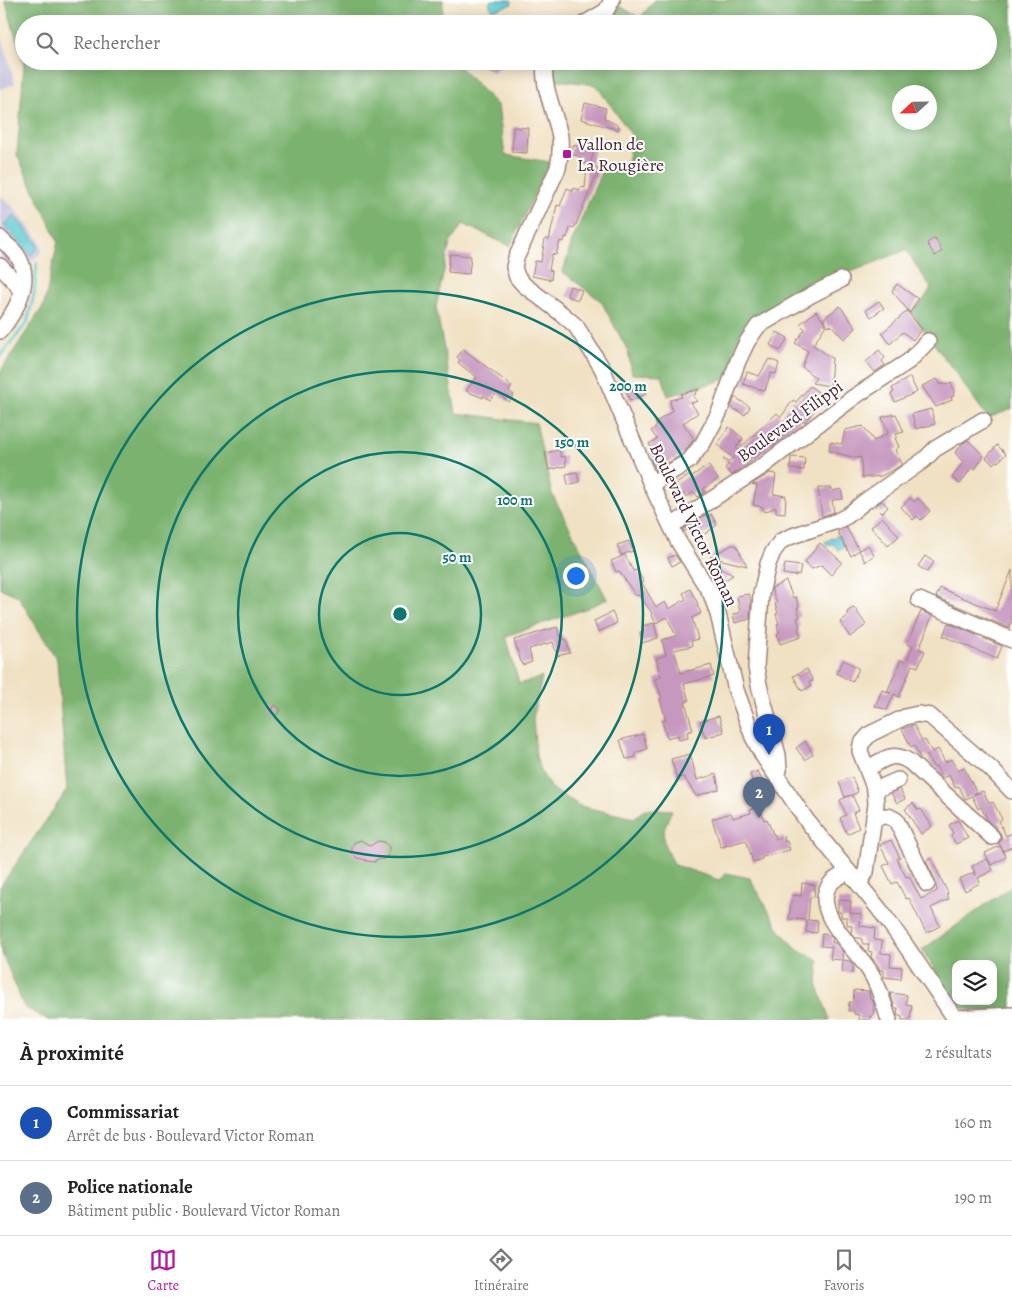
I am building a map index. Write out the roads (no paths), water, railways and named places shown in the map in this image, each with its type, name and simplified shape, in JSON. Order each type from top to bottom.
[{"type":"street","points":[[599,15],[606,11],[612,0]]},
{"type":"street","name":"Boulevard Victor Roman","points":[[545,70],[546,81],[560,136],[561,153],[558,168],[516,258],[514,267],[517,278],[576,326],[602,368],[670,526],[711,594],[718,614],[736,690],[753,737],[808,822],[899,936],[955,1019]]},
{"type":"street","points":[[0,238],[17,255],[24,278],[17,307],[0,331]]},
{"type":"street","points":[[0,266],[16,282],[21,292]]},
{"type":"street","points":[[651,484],[689,462],[703,443],[719,413],[746,342],[758,326],[841,280]]},
{"type":"street","name":"Boulevard Filippi","points":[[670,526],[763,466],[854,397],[910,361],[928,341]]},
{"type":"street","points":[[774,772],[778,770],[778,755],[756,667],[761,594],[768,564],[773,552],[781,542],[792,536],[847,516],[924,460],[935,449],[983,420]]},
{"type":"street","points":[[919,600],[1012,640]]},
{"type":"street","points":[[858,884],[866,872],[874,817],[875,790],[860,751],[861,744],[870,734],[905,717],[918,714],[930,716],[991,769],[1012,791]]},
{"type":"street","points":[[867,769],[889,757],[900,756],[910,762],[992,837]]},
{"type":"street","points":[[875,790],[898,780]]},
{"type":"street","points":[[874,817],[888,816],[896,820],[927,884]]},
{"type":"street","points":[[848,871],[832,882],[827,891],[824,905],[829,918],[868,968],[876,982],[889,1020]]},
{"type":"street","points":[[955,1019],[1012,1015]]},
{"type":"water","points":[[512,0],[512,4],[493,10],[490,6],[490,1]]},
{"type":"water","points":[[14,216],[36,241],[38,248],[31,255],[4,225]]},
{"type":"water","points":[[838,535],[845,546],[838,550],[834,544],[827,546],[825,542]]},
{"type":"waterway","points":[[0,356],[27,323],[34,295],[37,263]]},
{"type":"place","name":"Vallon de La Rougière","points":[[567,154]]},
{"type":"place","name":"Commissariat","points":[[769,755]]},
{"type":"place","name":"Police nationale","points":[[759,818]]}]
